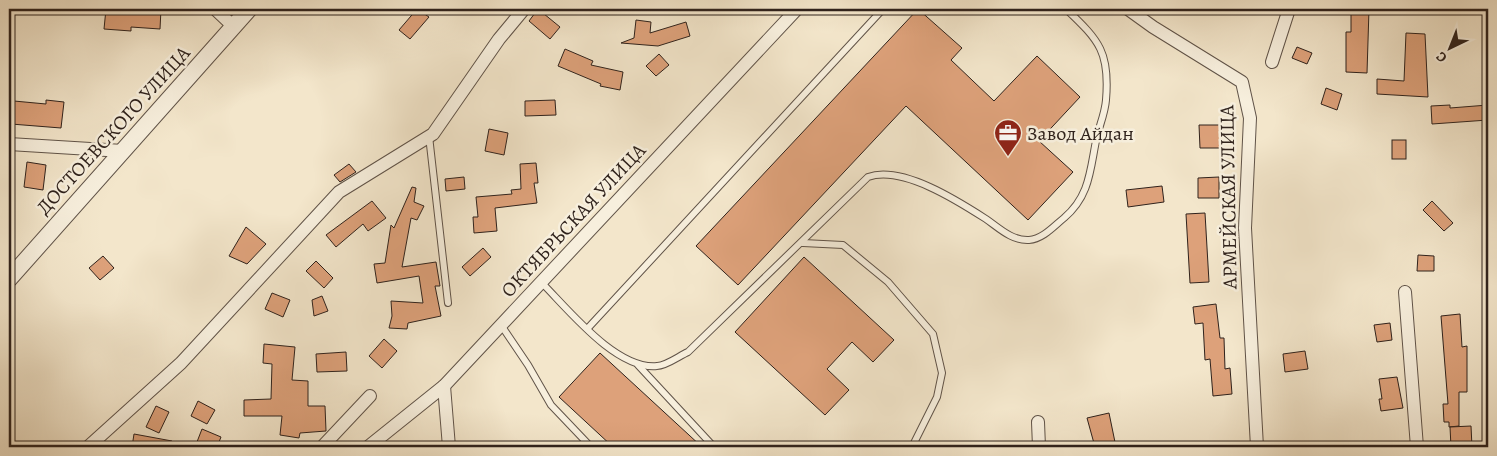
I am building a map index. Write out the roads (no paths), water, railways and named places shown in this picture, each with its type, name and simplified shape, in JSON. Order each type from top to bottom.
[{"type":"street","points":[[215,9],[233,26]]},
{"type":"street","name":"ДОСТОЕВСКОГО УЛИЦА","points":[[9,279],[249,9]]},
{"type":"street","points":[[88,447],[181,363],[339,192],[430,136],[499,39],[524,9]]},
{"type":"street","name":"ОКТЯБРЬСКАЯ УЛИЦА","points":[[368,447],[444,386],[797,9]]},
{"type":"street","name":"АРМЕЙСКАЯ УЛИЦА","points":[[1128,9],[1153,27],[1242,82],[1250,118],[1245,228],[1257,447]]},
{"type":"street","points":[[1272,62],[1289,9]]},
{"type":"street","points":[[9,144],[123,151]]},
{"type":"street","points":[[1406,292],[1417,447]]},
{"type":"street","points":[[444,386],[449,447]]},
{"type":"street","points":[[322,447],[370,396]]},
{"type":"street","points":[[1038,422],[1039,447]]},
{"type":"lane","points":[[588,328],[883,9]]},
{"type":"lane","points":[[541,282],[620,357],[638,365],[658,366],[688,352],[737,302],[803,243],[868,177],[878,174],[901,177],[950,197],[1006,234],[1017,239],[1030,240],[1046,233],[1070,213],[1085,191],[1093,166],[1097,137],[1106,108],[1108,72],[1102,49],[1066,9]]},
{"type":"lane","points":[[430,136],[448,303]]},
{"type":"lane","points":[[803,243],[843,245],[888,282],[934,334],[942,373],[937,397],[912,447]]},
{"type":"lane","points":[[501,325],[528,365],[551,405],[591,447]]},
{"type":"lane","points":[[638,365],[714,447]]},
{"type":"place","name":"Завод Айдан","points":[[1008,157]]}]
